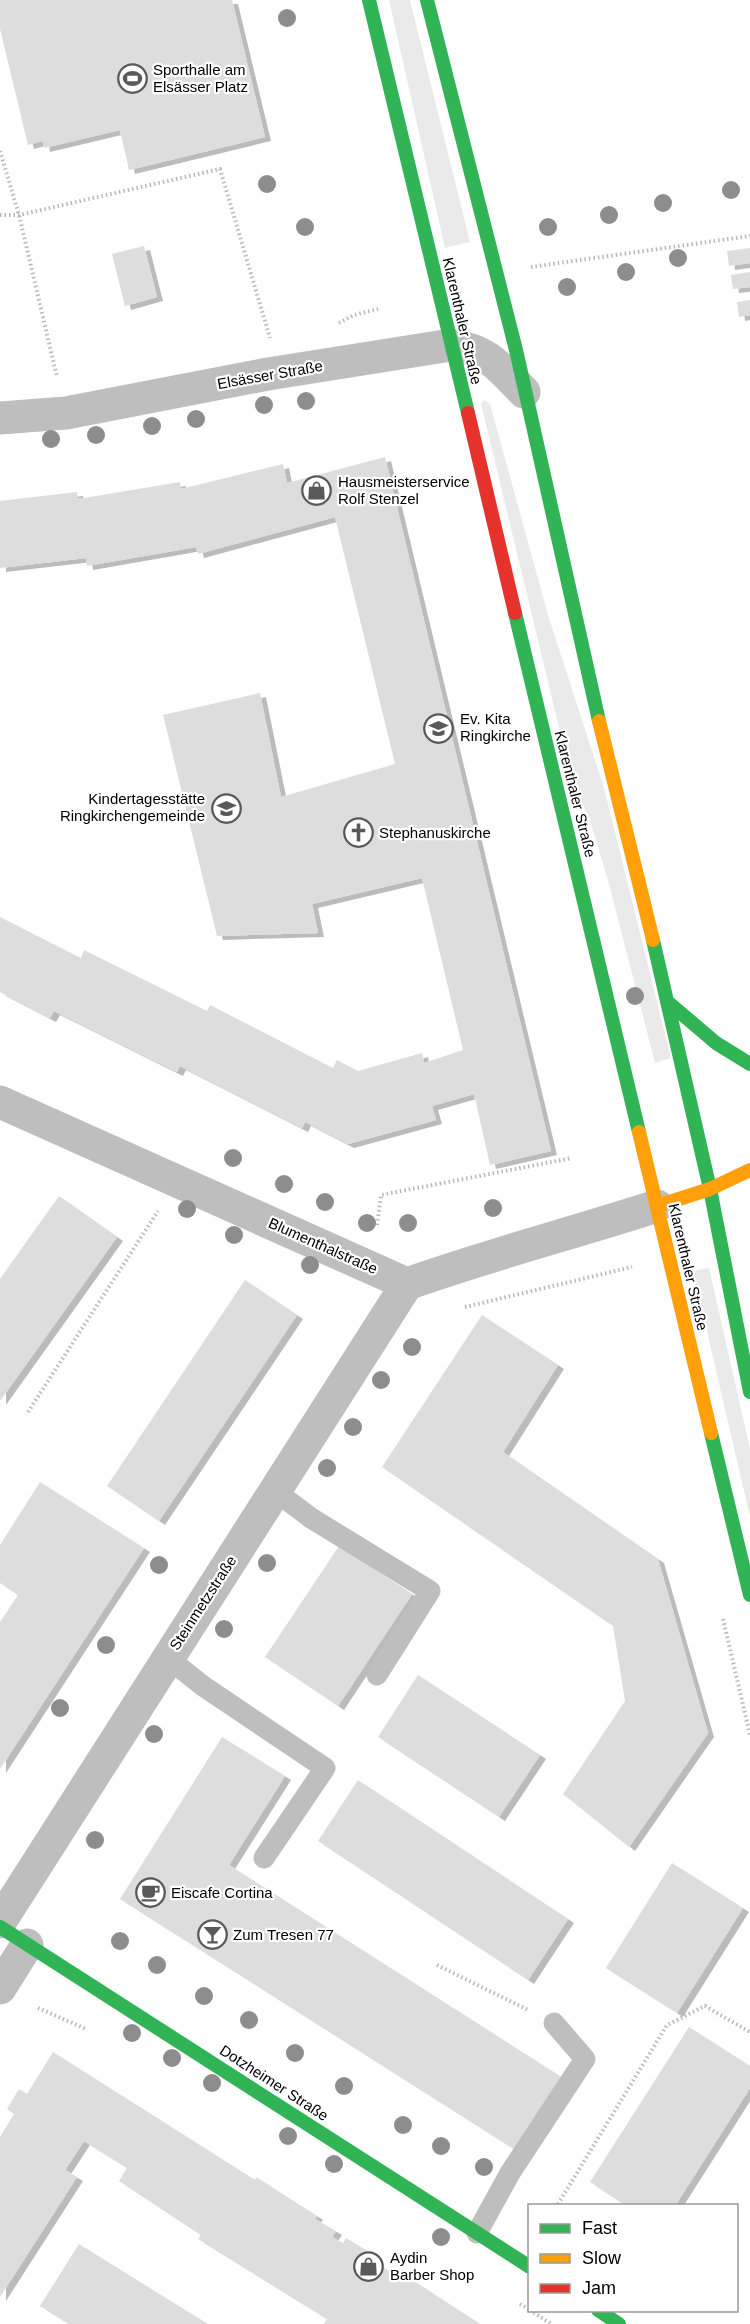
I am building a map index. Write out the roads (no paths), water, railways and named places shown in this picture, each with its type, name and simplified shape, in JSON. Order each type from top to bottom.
[{"type":"main road","name":"Klarenthaler Straße","points":[[369,0],[750,1595]]},
{"type":"main road","points":[[427,0],[524,392],[586,667],[669,1003],[710,1189],[750,1392]]},
{"type":"main road","points":[[669,1003],[716,1043],[750,1064]]},
{"type":"main road","points":[[657,1206],[710,1189],[750,1170]]},
{"type":"main road","name":"Dotzheimer Straße","points":[[0,1928],[528,2266]]},
{"type":"main road","points":[[601,2312],[619,2324]]},
{"type":"street","name":"Elsässer Straße","points":[[0,418],[66,413],[280,372],[451,345],[473,349],[492,359],[524,392]]},
{"type":"street","name":"Blumenthalstraße","points":[[0,1102],[407,1284]]},
{"type":"street","points":[[407,1284],[490,1255],[555,1239],[657,1206]]},
{"type":"street","name":"Steinmetzstraße","points":[[0,1922],[407,1284]]},
{"type":"street","points":[[0,1988],[27,1945]]},
{"type":"lane","points":[[275,1491],[311,1518],[430,1591],[377,1675]]},
{"type":"lane","points":[[168,1658],[203,1686],[325,1768],[264,1858]]},
{"type":"lane","points":[[477,2233],[510,2173],[585,2059],[554,2023]]},
{"type":"place","name":"Sporthalle am Elsässer Platz","points":[[132,79]]},
{"type":"place","name":"Hausmeisterservice Rolf Stenzel","points":[[317,491]]},
{"type":"place","name":"Ev. Kita Ringkirche","points":[[439,728]]},
{"type":"place","name":"Kindertagesstätte Ringkirchengemeinde","points":[[226,808]]},
{"type":"place","name":"Stephanuskirche","points":[[358,833]]},
{"type":"place","name":"Eiscafe Cortina","points":[[150,1893]]},
{"type":"place","name":"Zum Tresen 77","points":[[212,1935]]},
{"type":"place","name":"Aydin Barber Shop","points":[[369,2267]]}]
